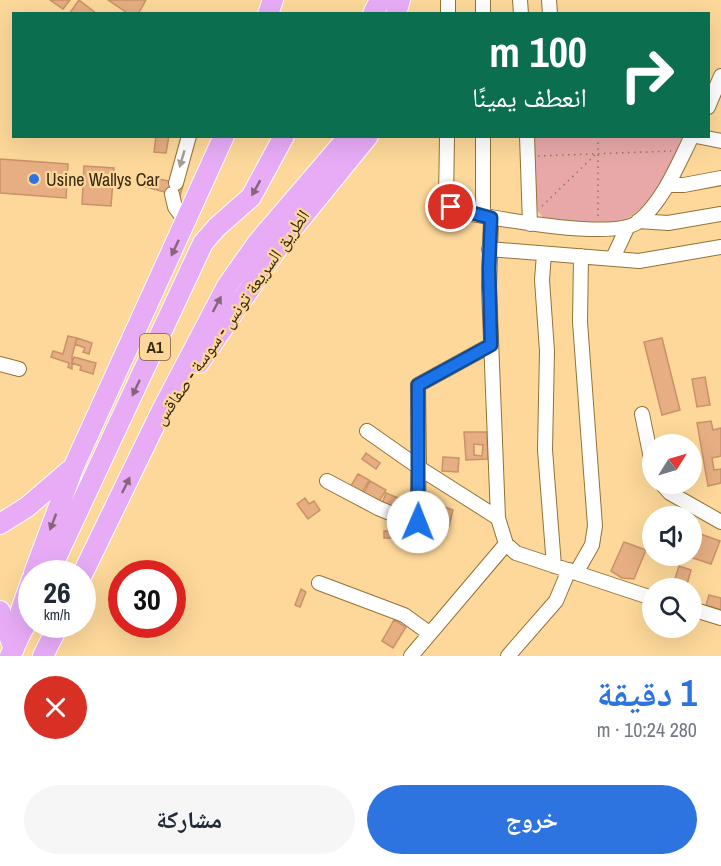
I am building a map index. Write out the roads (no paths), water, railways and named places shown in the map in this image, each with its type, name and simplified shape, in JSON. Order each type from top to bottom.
[{"type":"highway","points":[[39,560],[74,466],[223,138]]},
{"type":"highway","name":"الطريق السريعة تونس - سوسة - صفاقس","points":[[55,560],[204,243],[217,227],[251,197],[283,138]]},
{"type":"highway","points":[[161,412],[239,267],[347,138]]},
{"type":"highway","name":"الطريق السريعة تونس - سوسة - صفاقس","points":[[90,560],[161,412],[179,393],[281,243],[366,138]]},
{"type":"highway","points":[[0,525],[43,494],[74,466]]},
{"type":"highway","points":[[0,611],[12,652]]},
{"type":"highway","points":[[12,652],[19,638]]},
{"type":"highway","points":[[44,656],[52,638]]},
{"type":"street","points":[[712,103],[721,76]]},
{"type":"street","points":[[186,222],[175,207],[174,189],[188,138]]},
{"type":"street","points":[[447,138],[446,200],[456,211],[487,217],[598,229],[668,223],[721,214]]},
{"type":"street","points":[[483,138],[498,518],[506,543],[516,553],[642,595]]},
{"type":"street","points":[[527,138],[530,220]]},
{"type":"street","points":[[613,258],[632,225],[668,185],[693,138]]},
{"type":"street","points":[[705,138],[721,141]]},
{"type":"street","points":[[668,185],[721,178]]},
{"type":"street","points":[[489,249],[647,260],[721,247]]},
{"type":"street","points":[[544,254],[542,280],[547,351],[545,450],[554,566]]},
{"type":"street","points":[[508,656],[556,601],[573,571],[592,545],[594,526],[580,322],[581,256]]},
{"type":"street","points":[[327,481],[378,508],[417,524],[418,385],[491,345]]},
{"type":"street","points":[[0,364],[19,369]]},
{"type":"street","points":[[642,414],[646,434]]},
{"type":"street","points":[[367,431],[419,469],[498,518]]},
{"type":"street","points":[[672,494],[721,522]]},
{"type":"street","points":[[411,656],[490,566],[506,543]]},
{"type":"street","points":[[319,583],[404,615],[429,633]]},
{"type":"street","points":[[702,612],[721,618]]},
{"type":"place","name":"Usine Wallys Car","points":[[34,179]]}]
